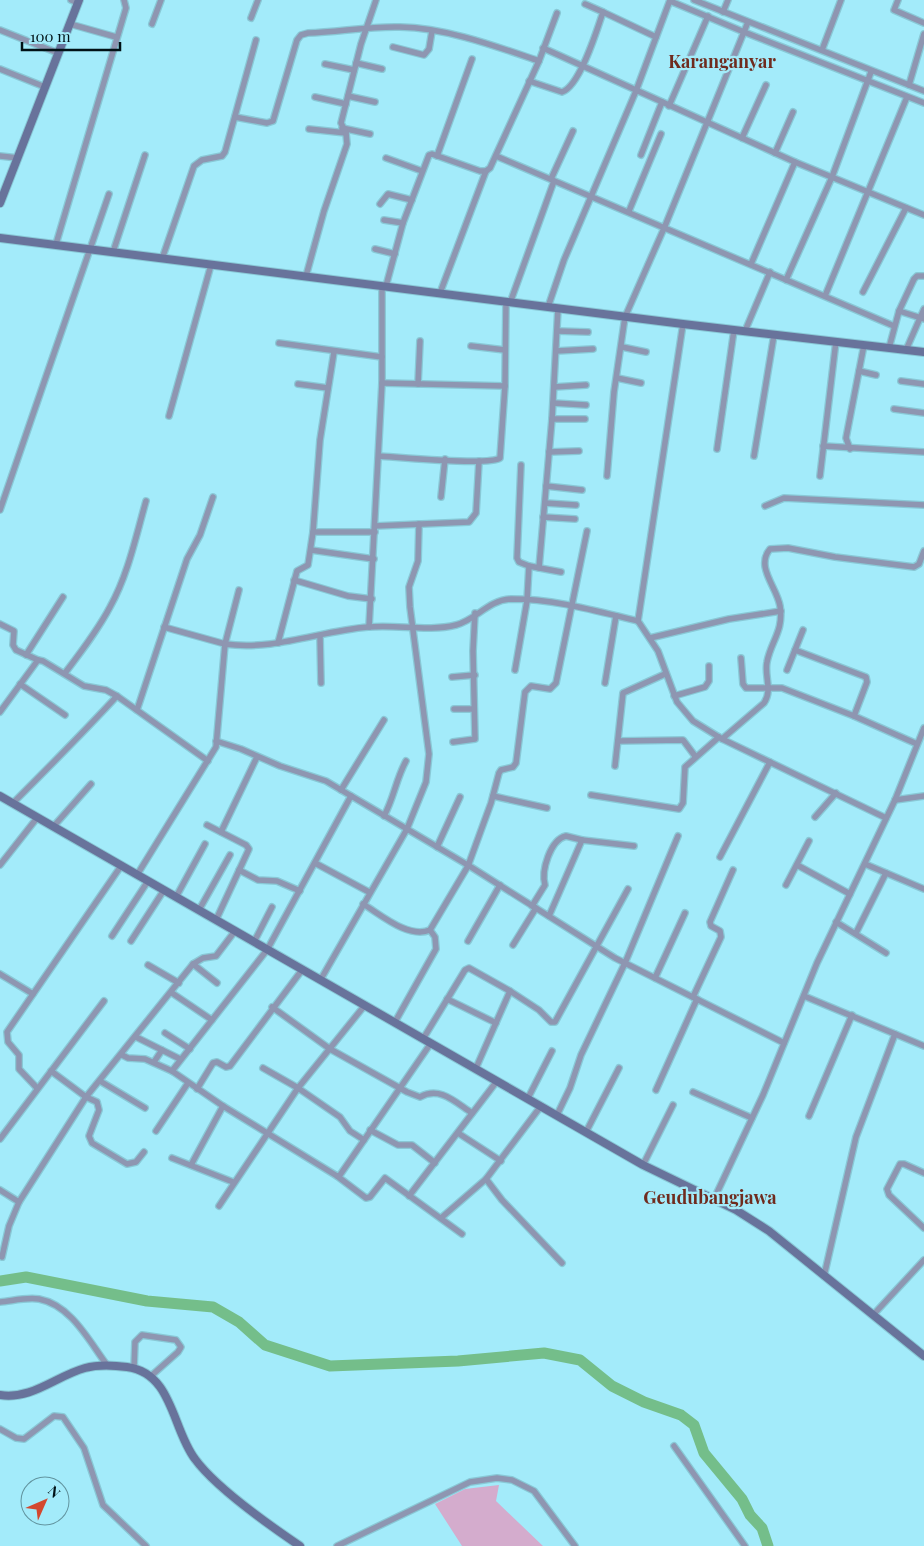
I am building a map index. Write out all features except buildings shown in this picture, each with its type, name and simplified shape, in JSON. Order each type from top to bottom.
[{"type":"street","points":[[56,244],[126,8],[124,0]]},
{"type":"street","points":[[152,24],[161,0]]},
{"type":"street","points":[[251,18],[258,0]]},
{"type":"street","points":[[306,276],[324,211],[347,144],[341,123],[354,70],[376,0]]},
{"type":"street","points":[[548,307],[564,260],[636,91],[670,0],[708,16],[822,50],[869,76],[911,93],[924,91]]},
{"type":"street","points":[[694,0],[706,2],[746,27],[911,93],[924,103]]},
{"type":"street","points":[[723,12],[728,0]]},
{"type":"street","points":[[822,50],[842,0]]},
{"type":"street","points":[[898,0],[894,10],[924,22]]},
{"type":"street","points":[[0,203],[70,24],[76,1]]},
{"type":"street","points":[[700,13],[706,2]]},
{"type":"street","points":[[585,4],[656,37]]},
{"type":"street","points":[[529,81],[562,92],[567,90],[582,66],[603,12]]},
{"type":"street","points":[[440,293],[486,171],[490,168],[496,156],[539,61],[557,13]]},
{"type":"street","points":[[669,106],[708,16]]},
{"type":"street","points":[[70,24],[116,37]]},
{"type":"street","points":[[234,117],[267,123],[273,121],[296,40],[301,35],[308,33],[400,27],[432,31],[473,40],[539,61]]},
{"type":"street","points":[[607,476],[616,378],[625,317],[665,226],[746,27]]},
{"type":"street","points":[[0,30],[58,53]]},
{"type":"street","points":[[393,47],[424,55],[429,49],[432,31]]},
{"type":"street","points":[[825,296],[911,93],[924,34]]},
{"type":"street","points":[[162,259],[194,166],[202,160],[222,156],[256,40]]},
{"type":"street","points":[[543,48],[775,153],[924,215]]},
{"type":"street","points":[[437,156],[472,59]]},
{"type":"street","points":[[356,63],[382,69]]},
{"type":"street","points":[[325,64],[354,70]]},
{"type":"street","points":[[0,69],[45,87]]},
{"type":"street","points":[[786,280],[832,177],[869,76]]},
{"type":"street","points":[[742,138],[766,85]]},
{"type":"street","points":[[348,96],[375,102]]},
{"type":"street","points":[[315,97],[346,104]]},
{"type":"street","points":[[640,155],[662,102]]},
{"type":"street","points":[[775,153],[792,112]]},
{"type":"street","points":[[309,129],[344,130],[370,134]]},
{"type":"street","points":[[379,456],[496,461],[502,454],[508,303],[552,180],[573,131]]},
{"type":"street","points":[[628,211],[661,134]]},
{"type":"street","points":[[113,252],[145,155]]},
{"type":"street","points":[[369,627],[379,456],[384,286],[403,223],[429,155],[486,171]]},
{"type":"street","points":[[0,156],[18,158]]},
{"type":"street","points":[[496,156],[591,197],[665,226],[894,326]]},
{"type":"street","points":[[386,158],[422,172]]},
{"type":"street","points":[[752,264],[796,162]]},
{"type":"street","points":[[0,510],[108,194]]},
{"type":"street","points":[[380,204],[388,194],[412,200]]},
{"type":"street","points":[[863,292],[906,208]]},
{"type":"street","points":[[384,220],[403,223]]},
{"type":"street","points":[[0,238],[508,303],[924,352]]},
{"type":"street","points":[[375,249],[395,254]]},
{"type":"street","points":[[169,416],[211,265]]},
{"type":"street","points":[[745,332],[770,272]]},
{"type":"street","points":[[889,348],[899,311],[914,279],[917,276],[924,276]]},
{"type":"street","points":[[539,568],[552,419],[558,308]]},
{"type":"street","points":[[906,350],[922,318],[924,309]]},
{"type":"street","points":[[899,311],[922,318]]},
{"type":"street","points":[[638,621],[683,324]]},
{"type":"street","points":[[717,449],[734,330]]},
{"type":"street","points":[[557,331],[588,332]]},
{"type":"street","points":[[754,456],[774,335]]},
{"type":"street","points":[[418,384],[420,341]]},
{"type":"street","points":[[820,476],[836,341]]},
{"type":"street","points":[[279,343],[334,352],[382,357]]},
{"type":"street","points":[[850,449],[846,438],[864,345]]},
{"type":"street","points":[[471,346],[505,350]]},
{"type":"street","points":[[622,347],[646,352]]},
{"type":"street","points":[[556,351],[593,349]]},
{"type":"street","points":[[278,643],[294,580],[298,569],[307,566],[311,550],[320,440],[334,352]]},
{"type":"street","points":[[859,371],[876,375]]},
{"type":"street","points":[[616,378],[641,383]]},
{"type":"street","points":[[901,381],[924,384]]},
{"type":"street","points":[[382,383],[505,386]]},
{"type":"street","points":[[298,384],[328,388]]},
{"type":"street","points":[[554,387],[586,385]]},
{"type":"street","points":[[553,403],[586,405]]},
{"type":"street","points":[[894,409],[924,413]]},
{"type":"street","points":[[552,419],[585,419]]},
{"type":"street","points":[[823,446],[924,452]]},
{"type":"street","points":[[549,452],[579,451]]},
{"type":"street","points":[[441,497],[445,459]]},
{"type":"street","points":[[313,532],[469,522],[474,518],[479,461]]},
{"type":"street","points":[[521,465],[517,558],[519,562],[529,566],[561,572]]},
{"type":"street","points":[[546,486],[582,490]]},
{"type":"street","points":[[137,710],[187,559],[200,534],[213,497]]},
{"type":"street","points":[[765,506],[784,498],[924,505]]},
{"type":"street","points":[[65,673],[86,644],[115,597],[134,546],[146,501]]},
{"type":"street","points":[[545,503],[576,505]]},
{"type":"street","points":[[544,518],[575,519]]},
{"type":"street","points":[[320,980],[407,829],[426,782],[429,766],[409,587],[418,561],[420,524]]},
{"type":"street","points":[[363,904],[410,931],[424,933],[430,930],[468,866],[501,770],[513,767],[516,763],[518,736],[527,688],[531,686],[550,689],[555,686],[574,604],[587,531]]},
{"type":"street","points":[[591,795],[679,809],[683,803],[684,771],[687,764],[764,703],[769,686],[766,662],[778,634],[780,611],[777,594],[764,564],[765,556],[775,547],[914,567],[919,564],[924,551]]},
{"type":"street","points":[[311,550],[374,559]]},
{"type":"street","points":[[514,670],[528,601],[529,566]]},
{"type":"street","points":[[294,580],[348,596],[372,599]]},
{"type":"street","points":[[137,875],[216,747],[225,644],[239,590]]},
{"type":"street","points":[[26,655],[63,597]]},
{"type":"street","points":[[164,627],[225,644],[251,646],[369,627],[457,624],[488,606],[509,599],[574,604],[638,621],[658,651],[674,696],[693,721],[721,738],[886,818]]},
{"type":"street","points":[[650,638],[736,617],[780,611]]},
{"type":"street","points":[[453,742],[475,739],[473,652],[475,614]]},
{"type":"street","points":[[605,683],[616,616]]},
{"type":"street","points":[[0,624],[14,631],[14,648],[38,660],[48,662],[84,686],[106,690],[208,761]]},
{"type":"street","points":[[787,670],[803,630]]},
{"type":"street","points":[[320,636],[321,683]]},
{"type":"street","points":[[795,650],[866,677],[868,680],[854,716]]},
{"type":"street","points":[[740,658],[745,687],[769,686],[782,688],[854,716],[917,744]]},
{"type":"street","points":[[0,712],[38,660]]},
{"type":"street","points":[[674,696],[705,687],[709,681],[709,666]]},
{"type":"street","points":[[615,766],[623,693],[665,674]]},
{"type":"street","points":[[452,677],[475,676]]},
{"type":"street","points":[[20,684],[65,715]]},
{"type":"street","points":[[13,803],[57,761],[116,696]]},
{"type":"street","points":[[454,709],[474,708]]},
{"type":"street","points":[[341,790],[384,720]]},
{"type":"street","points":[[714,1199],[752,1118],[836,922],[895,800],[917,744],[922,737],[924,728]]},
{"type":"street","points":[[618,741],[684,740],[695,756]]},
{"type":"street","points":[[216,741],[326,781],[437,846],[625,963],[784,1044]]},
{"type":"street","points":[[222,832],[257,757]]},
{"type":"street","points":[[384,816],[392,800],[397,778],[406,761]]},
{"type":"street","points":[[720,857],[770,762]]},
{"type":"street","points":[[53,827],[91,784]]},
{"type":"street","points":[[815,817],[836,793]]},
{"type":"street","points":[[0,796],[643,1165],[685,1187],[714,1199],[769,1231],[924,1356]]},
{"type":"street","points":[[172,1071],[267,950],[351,796]]},
{"type":"street","points":[[493,796],[547,808]]},
{"type":"street","points":[[895,800],[924,796]]},
{"type":"street","points":[[437,846],[460,797]]},
{"type":"street","points":[[0,864],[37,818]]},
{"type":"street","points":[[206,825],[248,846],[216,920]]},
{"type":"street","points":[[513,945],[545,885],[544,878],[548,859],[557,842],[566,836],[582,840],[634,846]]},
{"type":"street","points":[[557,1115],[569,1092],[581,1055],[600,1011],[625,963],[678,836]]},
{"type":"street","points":[[549,916],[582,840]]},
{"type":"street","points":[[786,885],[809,841]]},
{"type":"street","points":[[176,897],[205,844]]},
{"type":"street","points":[[199,910],[230,855]]},
{"type":"street","points":[[315,863],[369,892]]},
{"type":"street","points":[[865,864],[924,888]]},
{"type":"street","points":[[796,865],[850,894]]},
{"type":"street","points":[[37,1088],[19,1069],[19,1055],[6,1036],[121,866]]},
{"type":"street","points":[[239,870],[258,880],[277,880],[300,891]]},
{"type":"street","points":[[656,1090],[721,938],[720,931],[711,926],[710,922],[733,870]]},
{"type":"street","points":[[856,933],[886,873]]},
{"type":"street","points":[[112,936],[148,881]]},
{"type":"street","points":[[468,941],[500,885]]},
{"type":"street","points":[[423,1039],[467,968],[510,991],[554,1023],[598,947],[628,889]]},
{"type":"street","points":[[131,941],[164,890]]},
{"type":"street","points":[[254,942],[272,908]]},
{"type":"street","points":[[655,978],[685,913]]},
{"type":"street","points":[[836,922],[886,953]]},
{"type":"street","points":[[395,1022],[436,949],[435,937],[430,930]]},
{"type":"street","points":[[2,1257],[9,1226],[19,1202],[86,1097],[172,993],[193,964],[203,958],[216,956],[235,931]]},
{"type":"street","points":[[193,964],[217,983]]},
{"type":"street","points":[[148,965],[179,984]]},
{"type":"street","points":[[196,1089],[213,1063],[217,1062],[226,1067],[230,1066],[272,1007],[302,970]]},
{"type":"street","points":[[0,974],[33,994]]},
{"type":"street","points":[[476,1068],[510,991]]},
{"type":"street","points":[[172,993],[212,1020]]},
{"type":"street","points":[[804,996],[924,1046]]},
{"type":"street","points":[[447,999],[496,1023]]},
{"type":"street","points":[[0,1139],[104,1001]]},
{"type":"street","points":[[218,1206],[298,1088],[365,1005]]},
{"type":"street","points":[[272,1007],[330,1049],[399,1087],[420,1097],[426,1092],[438,1092],[472,1113]]},
{"type":"street","points":[[809,1116],[852,1016]]},
{"type":"street","points":[[165,1032],[190,1050]]},
{"type":"street","points":[[824,1276],[856,1137],[896,1034]]},
{"type":"street","points":[[136,1037],[180,1059]]},
{"type":"street","points":[[337,1176],[340,1175],[430,1044]]},
{"type":"street","points":[[154,1062],[162,1050]]},
{"type":"street","points":[[528,1098],[552,1051]]},
{"type":"street","points":[[122,1054],[128,1058],[145,1058],[172,1071],[196,1089],[337,1176],[366,1198],[370,1197],[385,1178],[462,1234]]},
{"type":"street","points":[[264,1068],[298,1088],[340,1117],[350,1131],[364,1140]]},
{"type":"street","points":[[586,1132],[619,1068]]},
{"type":"street","points":[[51,1072],[86,1097],[97,1102],[99,1110],[89,1136],[92,1143],[127,1164],[136,1162],[144,1152]]},
{"type":"street","points":[[100,1081],[145,1108]]},
{"type":"street","points":[[410,1196],[497,1081]]},
{"type":"street","points":[[156,1131],[188,1083]]},
{"type":"street","points":[[693,1092],[752,1118]]},
{"type":"street","points":[[191,1165],[223,1106]]},
{"type":"street","points":[[441,1218],[486,1179],[542,1106]]},
{"type":"street","points":[[643,1165],[673,1106]]},
{"type":"street","points":[[370,1130],[398,1145],[412,1145],[435,1163]]},
{"type":"street","points":[[458,1133],[501,1161]]},
{"type":"street","points":[[172,1158],[233,1182]]},
{"type":"street","points":[[923,1225],[889,1195],[887,1189],[900,1164],[924,1173]]},
{"type":"street","points":[[486,1179],[502,1200],[562,1263]]},
{"type":"street","points":[[0,1190],[19,1202]]},
{"type":"street","points":[[874,1314],[924,1260]]},
{"type":"street","points":[[0,1302],[38,1299],[59,1306],[70,1316],[107,1365]]},
{"type":"street","points":[[134,1368],[135,1342],[142,1335],[176,1340],[181,1347],[178,1352],[151,1376]]},
{"type":"street","points":[[0,1395],[29,1393],[85,1368],[107,1365],[134,1368],[151,1376],[166,1397],[185,1444],[195,1460],[258,1516],[300,1546]]},
{"type":"street","points":[[0,1429],[16,1438],[24,1439],[54,1416],[64,1417],[84,1448],[103,1505],[146,1546]]},
{"type":"street","points":[[674,1446],[745,1546]]},
{"type":"street","points":[[337,1546],[470,1482],[497,1478],[512,1480],[534,1492],[575,1546]]},
{"type":"shaded area","points":[[499,1485],[496,1501],[543,1546],[462,1546],[435,1504],[465,1489]]},
{"type":"waterway","points":[[0,1281],[26,1277],[147,1301],[213,1307],[239,1322],[265,1345],[330,1366],[458,1361],[544,1353],[580,1360],[612,1386],[644,1402],[681,1415],[694,1425],[704,1453],[742,1499],[750,1515],[762,1528],[768,1546]]},
{"type":"district","name":"Karanganyar","points":[[722,61]]},
{"type":"district","name":"Geudubangjawa","points":[[710,1197]]}]
